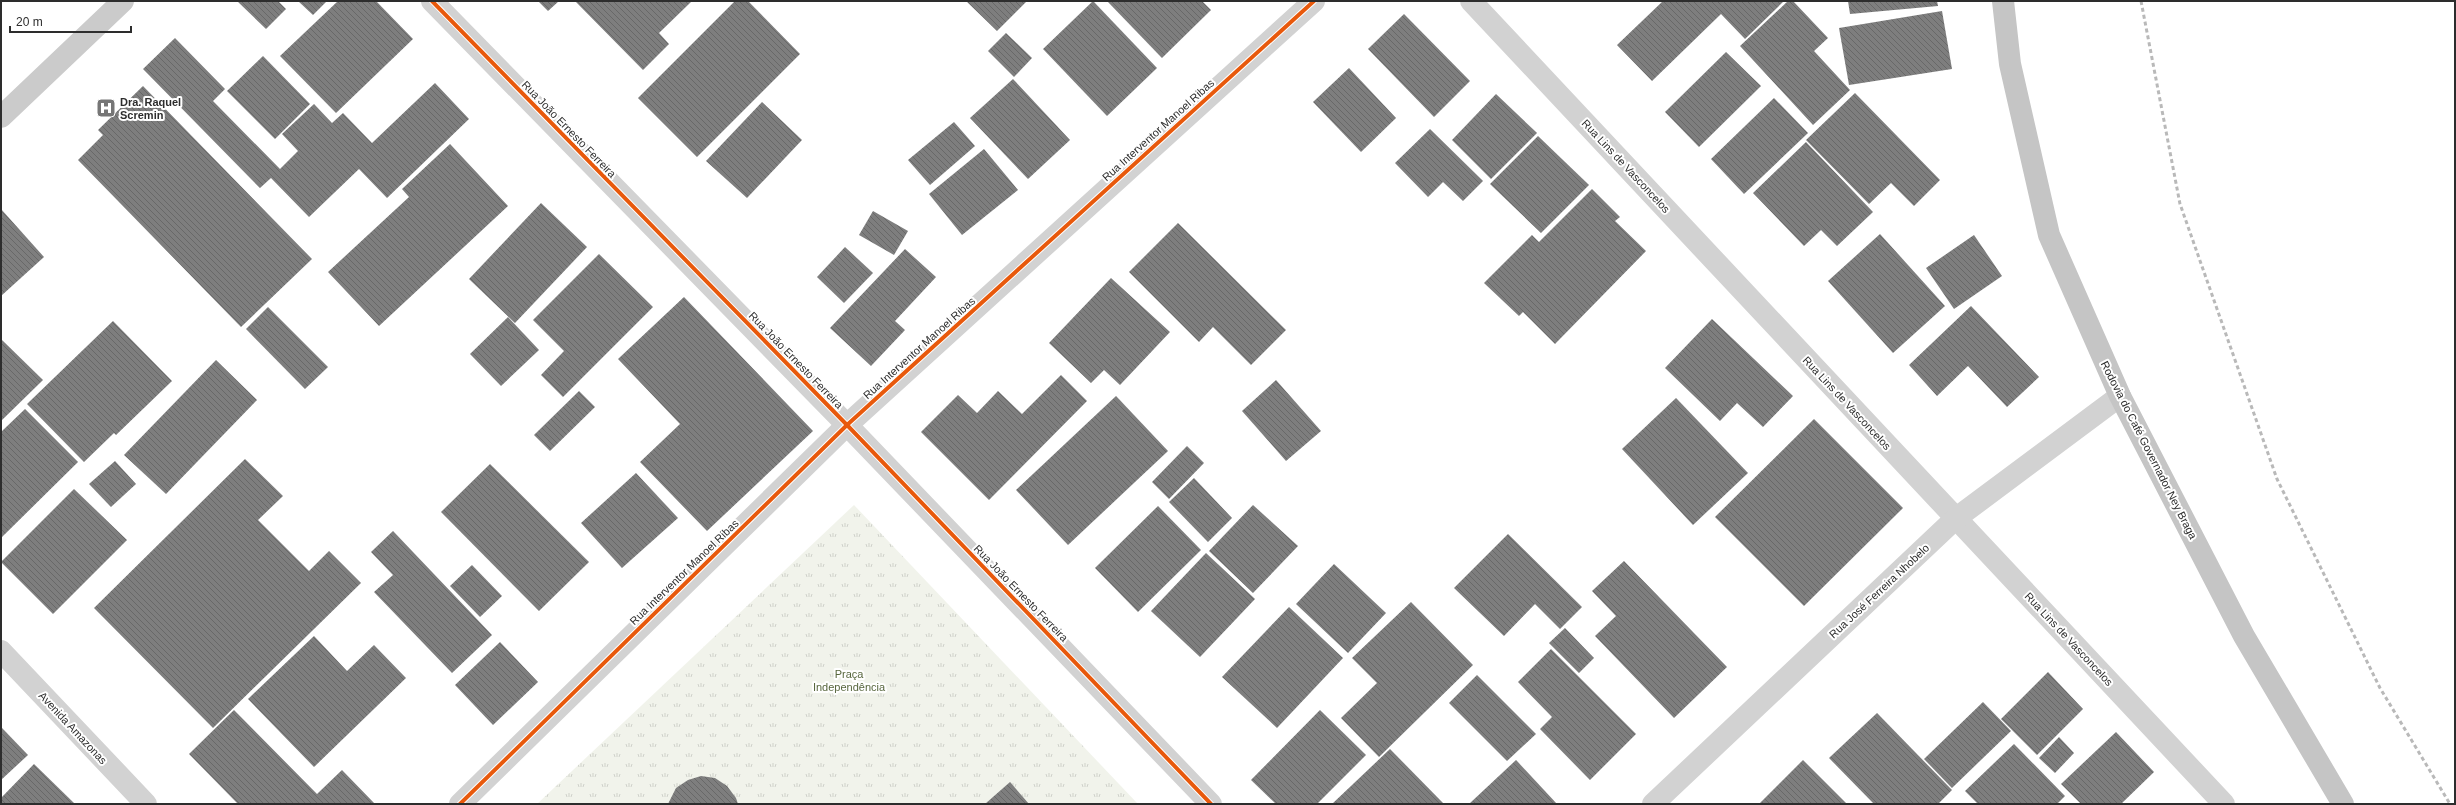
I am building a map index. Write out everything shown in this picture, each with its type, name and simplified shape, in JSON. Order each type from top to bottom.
[{"type":"main road","points":[[1,117],[123,1]]},
{"type":"main road","name":"Rodovia do Café Governador Ney Braga","points":[[2003,1],[2010,64],[2049,235],[2120,396],[2244,636],[2343,804]]},
{"type":"street","name":"Rua João Ernesto Ferreira","points":[[432,1],[847,425],[1211,804]]},
{"type":"street","name":"Rua Interventor Manoel Ribas","points":[[460,804],[847,425],[1314,1]]},
{"type":"street","name":"Rua Lins de Vasconcelos","points":[[1471,1],[1955,519],[2224,804]]},
{"type":"street","name":"Rua José Ferreira Nhobelo","points":[[1653,804],[1955,519],[2120,396]]},
{"type":"street","name":"Avenida Amazonas","points":[[1,652],[146,804]]},
{"type":"green space","name":"Praça Independência","points":[[854,505],[1138,804],[537,804]]},
{"type":"building","points":[[237,1],[278,1],[286,9],[266,29]]},
{"type":"building","points":[[298,1],[327,1],[313,15]]},
{"type":"building","points":[[338,1],[376,1],[413,39],[336,113],[280,56]]},
{"type":"building","points":[[538,1],[559,1],[548,11]]},
{"type":"building","points":[[575,1],[692,1],[659,33],[669,44],[643,70]]},
{"type":"building","points":[[735,1],[748,1],[800,54],[697,157],[638,98]]},
{"type":"building","points":[[966,1],[1027,1],[997,31]]},
{"type":"building","points":[[1093,1],[1157,68],[1107,116],[1043,49]]},
{"type":"building","points":[[1107,1],[1202,1],[1211,10],[1162,58]]},
{"type":"building","points":[[1663,1],[1784,1],[1745,39],[1721,14],[1652,81],[1617,45]]},
{"type":"building","points":[[1788,1],[1793,1],[1828,38],[1814,51],[1850,90],[1813,125],[1740,46]]},
{"type":"building","points":[[1848,1],[1937,1],[1938,6],[1850,14]]},
{"type":"building","points":[[1942,11],[1952,69],[1849,85],[1839,28]]},
{"type":"building","points":[[1404,14],[1470,81],[1434,117],[1368,49]]},
{"type":"building","points":[[1006,33],[1032,58],[1014,77],[988,51]]},
{"type":"building","points":[[175,38],[225,89],[213,101],[280,169],[298,151],[282,134],[314,104],[332,123],[343,113],[372,143],[435,83],[469,119],[387,198],[359,169],[309,217],[271,178],[260,188],[143,69]]},
{"type":"building","points":[[1726,52],[1761,86],[1699,147],[1665,112]]},
{"type":"building","points":[[263,56],[310,104],[275,139],[227,91]]},
{"type":"building","points":[[1349,68],[1396,118],[1361,152],[1313,102]]},
{"type":"building","points":[[1013,79],[1070,140],[1028,179],[970,118]]},
{"type":"building","points":[[143,86],[312,259],[241,327],[78,160],[103,135],[98,130]]},
{"type":"building","points":[[1855,93],[1940,180],[1914,206],[1891,183],[1869,204],[1806,140]]},
{"type":"building","points":[[1496,94],[1537,133],[1491,179],[1452,140]]},
{"type":"building","points":[[1774,98],[1808,133],[1744,194],[1711,159]]},
{"type":"building","points":[[762,102],[802,140],[747,198],[706,161]]},
{"type":"building","points":[[954,122],[975,146],[930,185],[908,160]]},
{"type":"building","points":[[1430,129],[1483,181],[1463,201],[1443,182],[1428,197],[1395,163]]},
{"type":"building","points":[[1538,136],[1589,185],[1541,233],[1490,184]]},
{"type":"building","points":[[1806,142],[1873,212],[1837,246],[1821,230],[1804,246],[1753,193]]},
{"type":"building","points":[[450,144],[508,206],[379,326],[328,272],[409,197],[402,189]]},
{"type":"building","points":[[984,149],[1018,190],[962,235],[929,194]]},
{"type":"building","points":[[1592,189],[1620,217],[1615,221],[1646,251],[1555,344],[1523,312],[1519,316],[1484,283],[1532,235],[1539,242]]},
{"type":"building","points":[[541,203],[587,247],[515,323],[469,279]]},
{"type":"building","points":[[1,209],[44,257],[1,296]]},
{"type":"building","points":[[873,211],[908,231],[894,255],[859,235]]},
{"type":"building","points":[[1178,223],[1286,330],[1251,365],[1213,327],[1199,342],[1129,272]]},
{"type":"building","points":[[1880,234],[1945,306],[1893,353],[1828,281]]},
{"type":"building","points":[[1974,235],[2002,276],[1954,309],[1926,268]]},
{"type":"building","points":[[845,247],[873,273],[844,303],[817,277]]},
{"type":"building","points":[[905,249],[936,277],[895,321],[905,330],[871,366],[830,328]]},
{"type":"building","points":[[599,254],[653,307],[563,397],[541,375],[564,351],[533,320]]},
{"type":"building","points":[[1111,278],[1170,332],[1120,385],[1104,370],[1091,383],[1049,343]]},
{"type":"building","points":[[684,297],[813,431],[707,531],[640,462],[680,424],[618,359]]},
{"type":"building","points":[[1971,306],[2039,377],[2007,407],[1968,366],[1937,396],[1909,365]]},
{"type":"building","points":[[268,307],[328,367],[305,389],[246,329]]},
{"type":"building","points":[[508,317],[539,350],[501,386],[470,354]]},
{"type":"building","points":[[1712,319],[1793,396],[1763,427],[1737,403],[1720,421],[1665,368]]},
{"type":"building","points":[[113,321],[172,381],[116,435],[114,433],[84,462],[27,404]]},
{"type":"building","points":[[1,339],[43,380],[1,421]]},
{"type":"building","points":[[216,360],[257,400],[166,494],[124,455]]},
{"type":"building","points":[[1061,375],[1087,401],[989,500],[921,432],[958,395],[977,413],[998,391],[1022,414]]},
{"type":"building","points":[[1276,380],[1321,431],[1286,461],[1242,411]]},
{"type":"building","points":[[579,391],[595,407],[550,451],[534,435]]},
{"type":"building","points":[[1116,396],[1168,451],[1068,545],[1016,490]]},
{"type":"building","points":[[1676,398],[1748,473],[1693,525],[1622,449]]},
{"type":"building","points":[[25,409],[78,462],[1,538],[1,432]]},
{"type":"building","points":[[1814,419],[1903,508],[1804,606],[1715,517]]},
{"type":"building","points":[[1187,446],[1204,463],[1169,499],[1152,482]]},
{"type":"building","points":[[245,459],[283,496],[258,520],[309,571],[329,551],[361,583],[213,728],[94,608]]},
{"type":"building","points":[[115,461],[136,484],[111,507],[89,484]]},
{"type":"building","points":[[490,464],[589,562],[539,611],[441,512]]},
{"type":"building","points":[[636,473],[678,518],[622,568],[581,523]]},
{"type":"building","points":[[1194,478],[1232,518],[1208,542],[1169,502]]},
{"type":"building","points":[[74,489],[127,540],[53,614],[1,562]]},
{"type":"building","points":[[1253,505],[1298,546],[1253,593],[1209,551]]},
{"type":"building","points":[[1158,506],[1201,550],[1138,612],[1095,568]]},
{"type":"building","points":[[393,531],[492,635],[452,673],[374,592],[393,575],[371,552]]},
{"type":"building","points":[[1508,534],[1582,607],[1560,629],[1535,604],[1504,636],[1454,588]]},
{"type":"building","points":[[1206,553],[1255,599],[1200,657],[1151,611]]},
{"type":"building","points":[[1624,561],[1727,667],[1674,718],[1595,636],[1616,616],[1592,591]]},
{"type":"building","points":[[1334,564],[1386,613],[1348,653],[1296,604]]},
{"type":"building","points":[[472,565],[502,596],[480,617],[450,586]]},
{"type":"building","points":[[1411,602],[1473,665],[1379,757],[1341,718],[1377,683],[1352,658]]},
{"type":"building","points":[[1289,607],[1343,658],[1277,728],[1222,677]]},
{"type":"building","points":[[1565,628],[1594,658],[1579,673],[1549,643]]},
{"type":"building","points":[[314,636],[347,671],[374,645],[406,678],[314,767],[248,699]]},
{"type":"building","points":[[500,642],[538,682],[493,725],[455,685]]},
{"type":"building","points":[[1551,649],[1636,734],[1590,780],[1540,729],[1552,717],[1518,682]]},
{"type":"building","points":[[2048,672],[2083,709],[2037,755],[2001,719]]},
{"type":"building","points":[[1477,675],[1536,734],[1507,761],[1449,703]]},
{"type":"building","points":[[1983,702],[2011,731],[1952,788],[1924,759]]},
{"type":"building","points":[[234,710],[317,794],[342,770],[375,804],[238,804],[189,754]]},
{"type":"building","points":[[1320,710],[1366,755],[1317,804],[1276,804],[1251,780]]},
{"type":"building","points":[[1877,713],[1952,790],[1938,804],[1874,804],[1829,758]]},
{"type":"building","points":[[1,727],[28,755],[1,780]]},
{"type":"building","points":[[2116,732],[2154,772],[2121,804],[2081,804],[2061,784]]},
{"type":"building","points":[[2059,737],[2074,753],[2055,773],[2039,758]]},
{"type":"building","points":[[2014,744],[2065,796],[2057,804],[1978,804],[1965,791]]},
{"type":"building","points":[[1390,749],[1444,804],[1332,804]]},
{"type":"building","points":[[1516,760],[1557,804],[1469,804]]},
{"type":"building","points":[[1803,760],[1847,804],[1759,804]]},
{"type":"building","points":[[34,764],[75,804],[1,804],[1,798]]},
{"type":"building","points":[[701,776],[715,778],[727,786],[736,798],[738,804],[668,804],[676,788],[688,780]]},
{"type":"building","points":[[1010,782],[1029,804],[985,804]]},
{"type":"railway","points":[[2141,1],[2180,204],[2277,479],[2380,688],[2450,804]]},
{"type":"cycle path","points":[[432,1],[847,425],[1211,804]]},
{"type":"cycle path","points":[[460,804],[847,425],[1314,1]]},
{"type":"place","name":"Dra. Raquel Scremin","points":[[106,108]]}]
